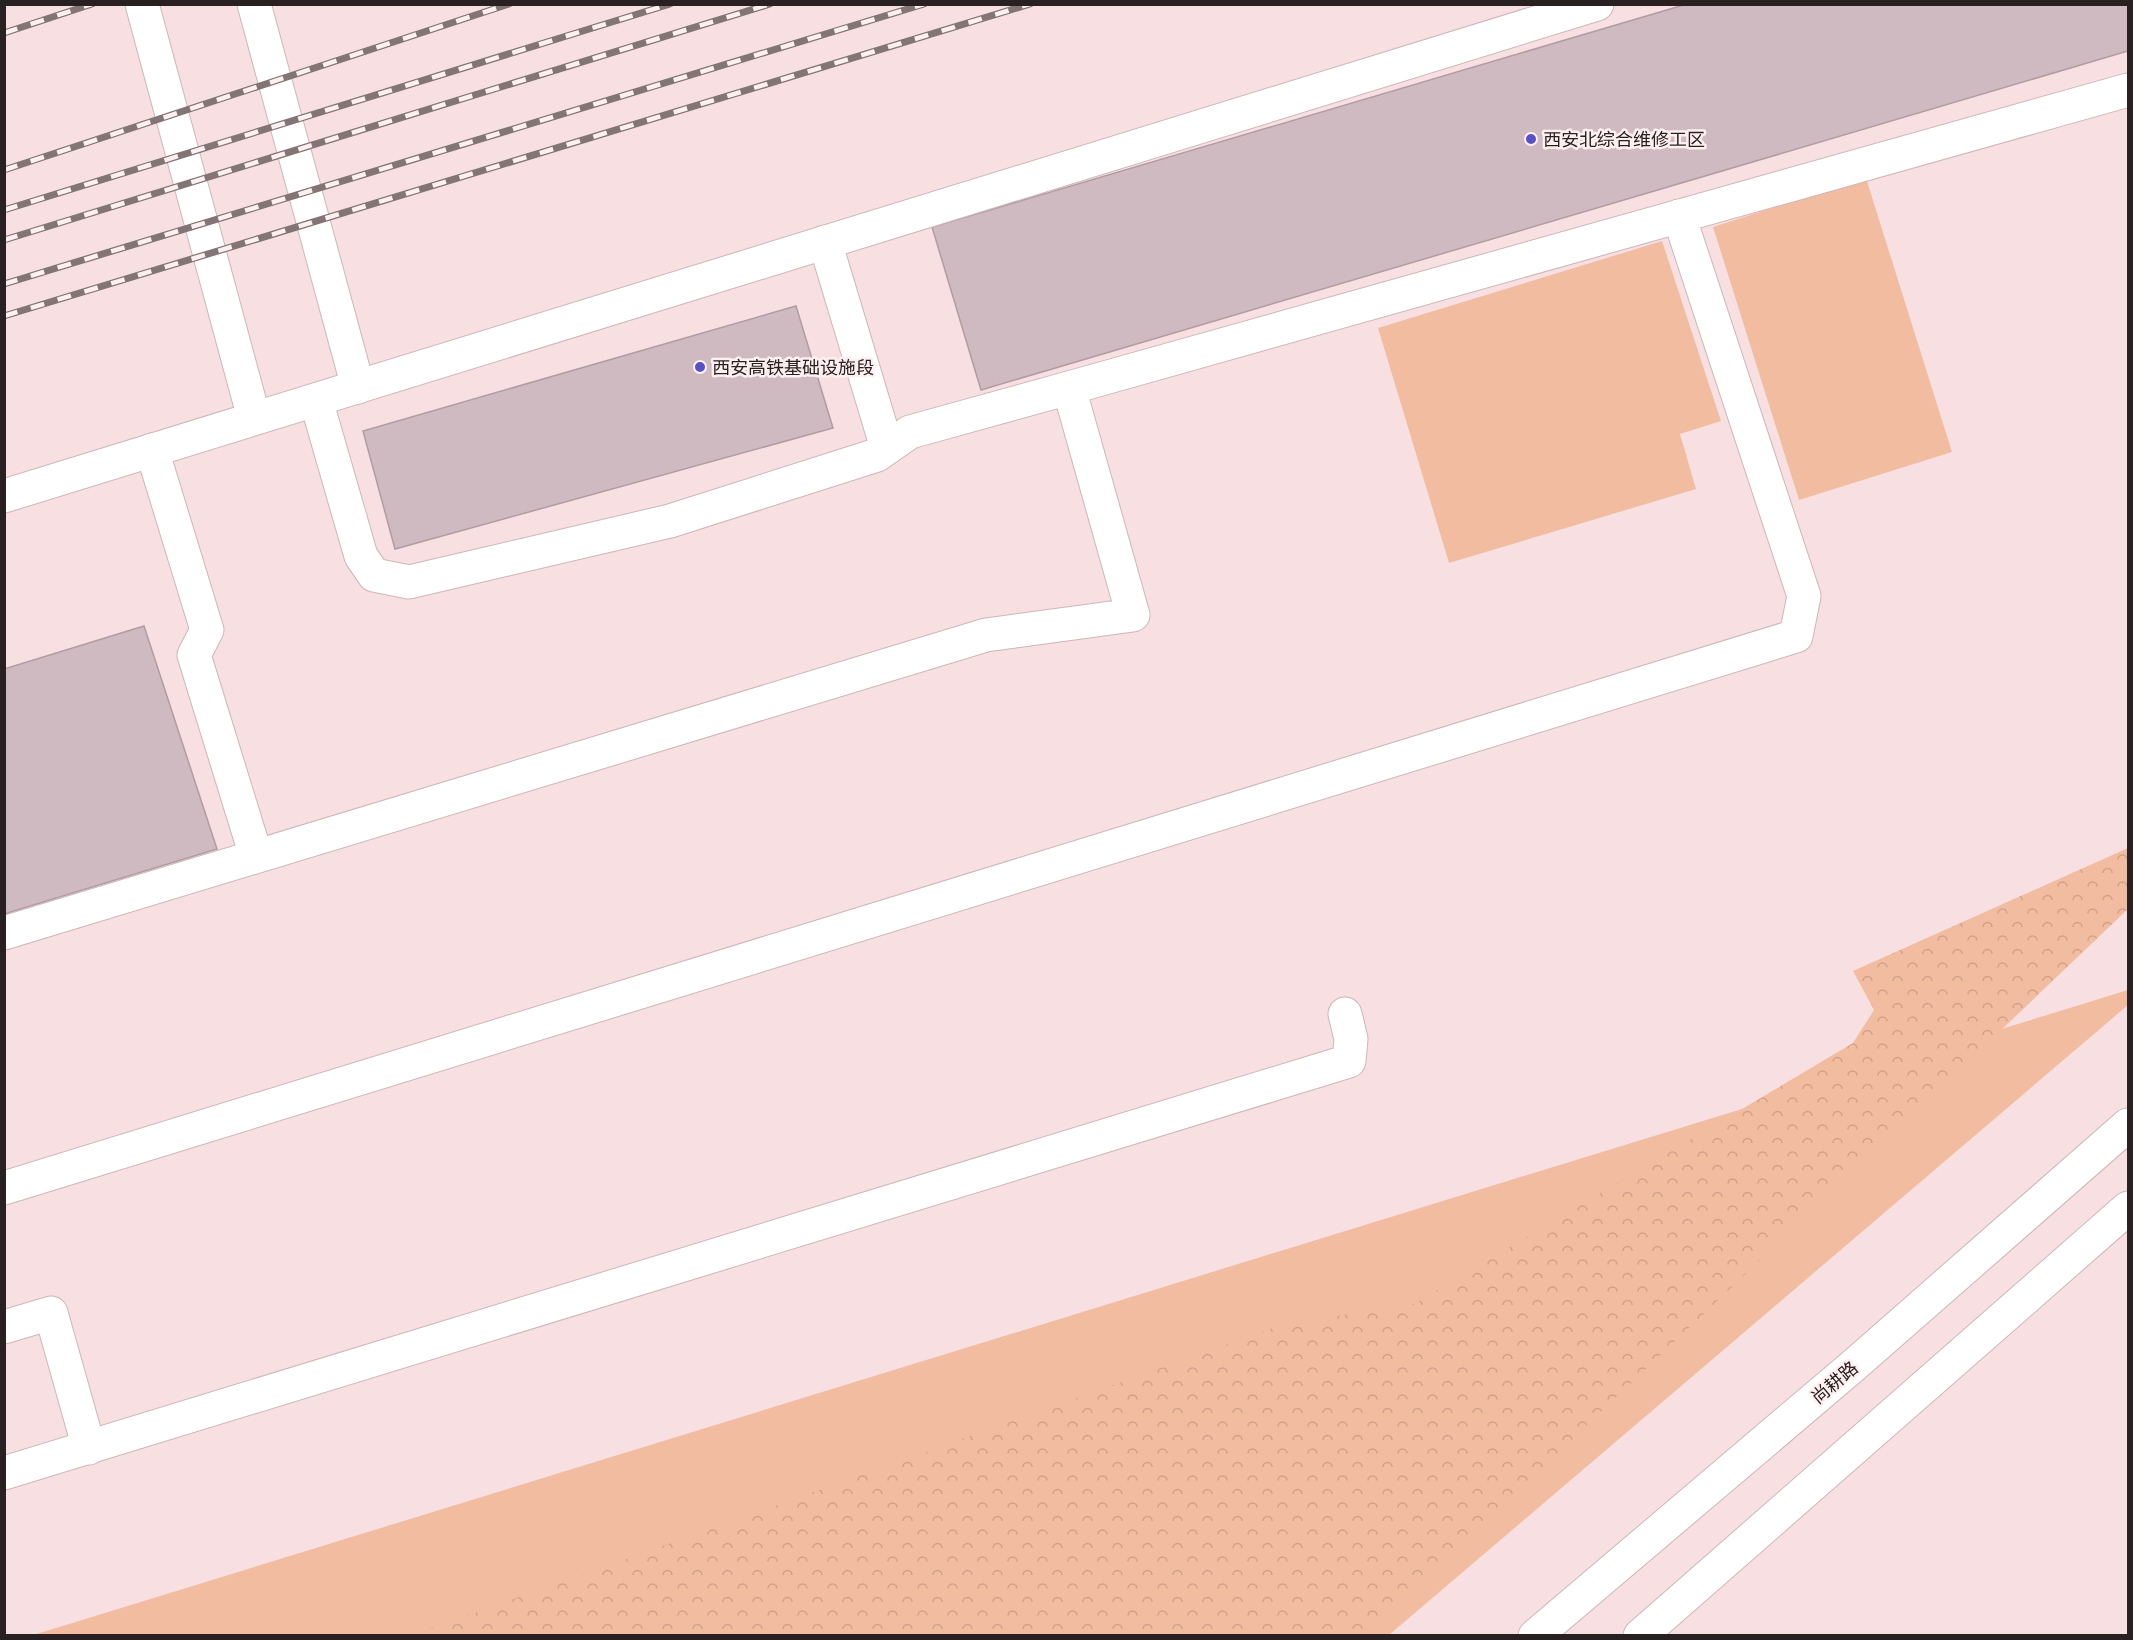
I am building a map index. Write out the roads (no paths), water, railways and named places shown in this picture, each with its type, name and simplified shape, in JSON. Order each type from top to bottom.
[{"type":"street","points":[[142,4],[254,418]]},
{"type":"street","points":[[254,4],[358,387]]},
{"type":"street","points":[[4,495],[1597,4]]},
{"type":"street","points":[[316,400],[361,555],[374,575],[409,582],[670,521],[877,455],[910,432],[2128,90]]},
{"type":"street","points":[[4,1188],[1796,636],[1804,596],[1679,216]]},
{"type":"street","points":[[825,242],[887,448]]},
{"type":"street","points":[[4,933],[986,635],[1133,615],[1069,388]]},
{"type":"street","points":[[152,450],[207,630],[194,655],[256,856]]},
{"type":"street","points":[[4,1473],[1349,1061],[1351,1039],[1345,1014]]},
{"type":"street","name":"尚耕路","points":[[1535,1635],[1844,1374],[2128,1125]]},
{"type":"street","points":[[1640,1635],[2128,1208]]},
{"type":"street","points":[[4,1327],[51,1313],[89,1448]]},
{"type":"railway","points":[[4,33],[92,4]]},
{"type":"railway","points":[[4,170],[509,4]]},
{"type":"railway","points":[[4,210],[670,4]]},
{"type":"railway","points":[[4,240],[770,4]]},
{"type":"railway","points":[[4,284],[924,4]]},
{"type":"railway","points":[[4,316],[1030,4]]},
{"type":"place","name":"西安北综合维修工区","points":[[1531,139]]},
{"type":"place","name":"西安高铁基础设施段","points":[[700,367]]}]
